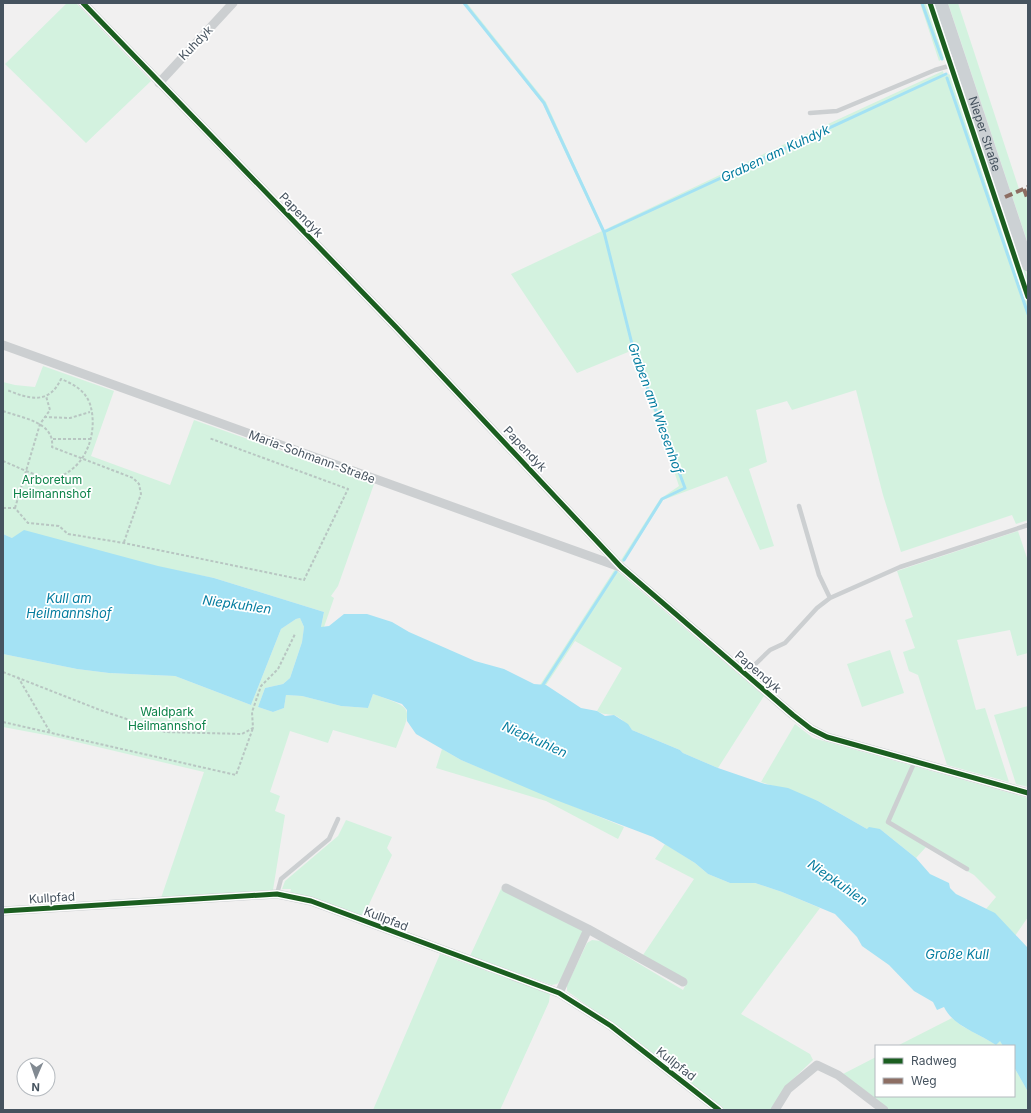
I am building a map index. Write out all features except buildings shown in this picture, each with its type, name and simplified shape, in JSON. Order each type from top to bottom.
[{"type":"main road","name":"Nieper Straße","points":[[941,3],[1028,265]]},
{"type":"street","name":"Papendyk","points":[[83,3],[396,327],[621,567],[811,730],[854,746],[915,761],[1028,793]]},
{"type":"street","name":"Kuhdyk","points":[[159,83],[234,3]]},
{"type":"street","name":"Maria-Sohmann-Straße","points":[[3,345],[621,567]]},
{"type":"street","points":[[506,888],[588,929],[683,982]]},
{"type":"street","name":"Kullpfad","points":[[3,911],[277,894],[311,901],[559,993],[611,1026],[719,1110]]},
{"type":"street","points":[[559,993],[588,929]]},
{"type":"street","points":[[776,1110],[788,1088],[817,1065],[838,1075],[884,1110]]},
{"type":"lane","points":[[810,113],[837,111],[934,70],[960,62]]},
{"type":"lane","points":[[799,506],[819,575],[830,598]]},
{"type":"lane","points":[[745,674],[770,650],[785,643],[817,608],[830,598],[900,567],[1028,525]]},
{"type":"lane","points":[[915,761],[888,822],[967,869]]},
{"type":"lane","points":[[277,894],[281,879],[329,839],[338,819]]},
{"type":"path","points":[[3,461],[38,475],[55,479],[72,471],[83,460],[90,439],[92,424],[90,403],[77,385],[61,379],[57,388],[46,396],[28,398],[6,390]]},
{"type":"path","points":[[15,508],[25,469],[40,424],[50,410],[46,396]]},
{"type":"path","points":[[3,411],[40,424],[49,430],[53,439],[52,447],[133,478],[139,484],[141,494],[124,542]]},
{"type":"path","points":[[44,417],[70,418],[90,412]]},
{"type":"path","points":[[3,508],[15,508],[28,523],[59,526],[68,534],[124,542],[304,580],[348,489],[209,438]]},
{"type":"path","points":[[53,439],[90,439]]},
{"type":"path","points":[[3,722],[236,775],[253,728],[252,712],[261,686],[278,669],[295,634]]},
{"type":"path","points":[[3,672],[18,676],[100,710],[165,732],[242,734],[253,728]]},
{"type":"path","points":[[18,676],[50,732]]},
{"type":"green space","points":[[67,3],[76,3],[151,81],[86,143],[5,64]]},
{"type":"green space","points":[[463,3],[467,3],[546,102],[604,230],[943,71],[944,76],[952,73],[961,79],[1028,279],[1028,520],[1016,524],[1012,515],[901,552],[883,495],[856,390],[792,410],[787,401],[756,410],[767,462],[749,469],[774,546],[760,550],[727,476],[663,500],[623,563],[621,560],[660,499],[679,486],[633,350],[577,373],[511,274],[602,231],[543,104]]},
{"type":"green space","points":[[920,3],[936,3],[953,52],[939,61]]},
{"type":"green space","points":[[948,3],[958,3],[1020,192],[1028,189],[1028,244]]},
{"type":"green space","name":"Arboretum Heilmannshof","points":[[43,366],[114,391],[91,456],[170,485],[194,420],[374,484],[338,586],[331,596],[334,598],[324,627],[321,627],[324,612],[214,578],[12,538],[3,534],[3,382],[35,387]]},
{"type":"green space","points":[[1018,531],[1028,561],[1028,653],[1017,656],[1010,630],[957,640],[976,710],[985,708],[1009,782],[947,765],[918,675],[909,671],[903,652],[915,648],[905,620],[913,617],[897,571]]},
{"type":"green space","points":[[615,569],[764,696],[718,768],[632,730],[624,721],[614,715],[604,714],[597,711],[622,668],[575,641],[546,685],[540,685]]},
{"type":"green space","name":"Waldpark Heilmannshof","points":[[300,618],[304,627],[302,642],[290,678],[283,684],[265,688],[258,707],[273,712],[284,708],[286,695],[302,696],[341,706],[368,708],[373,694],[397,703],[403,707],[407,711],[407,717],[396,748],[333,730],[328,743],[290,731],[270,792],[280,796],[275,811],[285,815],[273,890],[161,898],[204,772],[51,736],[3,727],[3,654],[77,669],[109,673],[175,676],[251,705],[281,629]]},
{"type":"green space","points":[[890,650],[904,693],[862,707],[847,664]]},
{"type":"green space","points":[[1028,706],[1028,787],[1016,784],[994,715]]},
{"type":"green space","points":[[795,724],[813,738],[1028,798],[1028,917],[1015,936],[995,914],[986,909],[996,897],[974,875],[926,847],[916,858],[880,829],[867,829],[818,801],[761,782]]},
{"type":"green space","points":[[442,749],[461,760],[624,827],[618,839],[546,801],[436,768]]},
{"type":"green space","points":[[346,820],[392,837],[387,848],[392,855],[365,913],[360,916],[290,892],[291,889],[282,889],[285,881],[338,836]]},
{"type":"green space","points":[[665,844],[695,863],[708,874],[730,883],[755,883],[782,892],[820,908],[741,1014],[810,1054],[813,1060],[788,1084],[772,1110],[723,1110],[612,1023],[567,991],[567,985],[587,943],[592,940],[601,941],[683,990],[687,982],[643,955],[694,879],[655,859]]},
{"type":"green space","points":[[501,889],[584,931],[562,979],[557,984],[552,985],[470,956]]},
{"type":"green space","points":[[440,954],[550,994],[549,1002],[500,1110],[373,1110]]},
{"type":"green space","points":[[952,1018],[962,1026],[995,1044],[1000,1040],[1002,1045],[899,1045]]},
{"type":"green space","points":[[875,1058],[875,1097],[1015,1097],[1015,1069],[1028,1092],[1028,1110],[890,1110],[843,1074]]},
{"type":"water","name":"Große Kull","points":[[24,530],[158,566],[214,578],[324,612],[321,627],[329,626],[344,614],[367,614],[392,622],[409,632],[475,661],[504,669],[534,684],[546,685],[581,708],[597,711],[605,716],[614,715],[628,724],[632,730],[718,768],[765,784],[788,788],[818,801],[867,829],[869,827],[880,829],[916,858],[930,874],[949,883],[950,888],[956,894],[995,913],[1027,947],[1028,1092],[1015,1069],[1015,1045],[1002,1045],[1000,1041],[996,1045],[967,1029],[953,1019],[944,1007],[937,1010],[933,1002],[914,991],[889,965],[862,946],[857,937],[835,914],[782,892],[755,883],[730,883],[708,874],[695,863],[653,837],[548,797],[461,760],[416,734],[407,721],[407,710],[402,704],[373,694],[368,708],[341,706],[302,696],[286,695],[284,708],[273,712],[258,707],[265,688],[283,684],[290,678],[302,642],[304,627],[300,618],[281,629],[251,705],[175,676],[109,673],[77,669],[3,654],[3,534],[12,538]]},
{"type":"waterway","name":"Graben am Wiesenhof","points":[[464,3],[544,103],[604,232],[634,352],[685,488],[662,499],[624,560]]},
{"type":"waterway","points":[[922,3],[942,59]]},
{"type":"waterway","name":"Graben am Kuhdyk","points":[[604,232],[946,74]]},
{"type":"waterway","points":[[947,78],[1028,314]]},
{"type":"waterway","name":"Graben am Wiesenhof","points":[[541,688],[616,572]]},
{"type":"marked path","points":[[1005,197],[1028,187]]},
{"type":"marked path","points":[[1024,189],[1028,200]]},
{"type":"cycle path","points":[[83,3],[396,327],[621,567],[793,715],[811,729],[827,737],[1028,793]]},
{"type":"cycle path","points":[[930,3],[1028,297]]},
{"type":"cycle path","points":[[3,911],[277,894],[311,901],[559,993],[611,1026],[719,1110]]},
{"type":"water label","name":"Niepkuhlen","points":[[237,604]]},
{"type":"water label","name":"Kull am Heilmannshof","points":[[69,606]]},
{"type":"water label","name":"Niepkuhlen","points":[[535,739]]},
{"type":"water label","name":"Niepkuhlen","points":[[838,882]]}]
